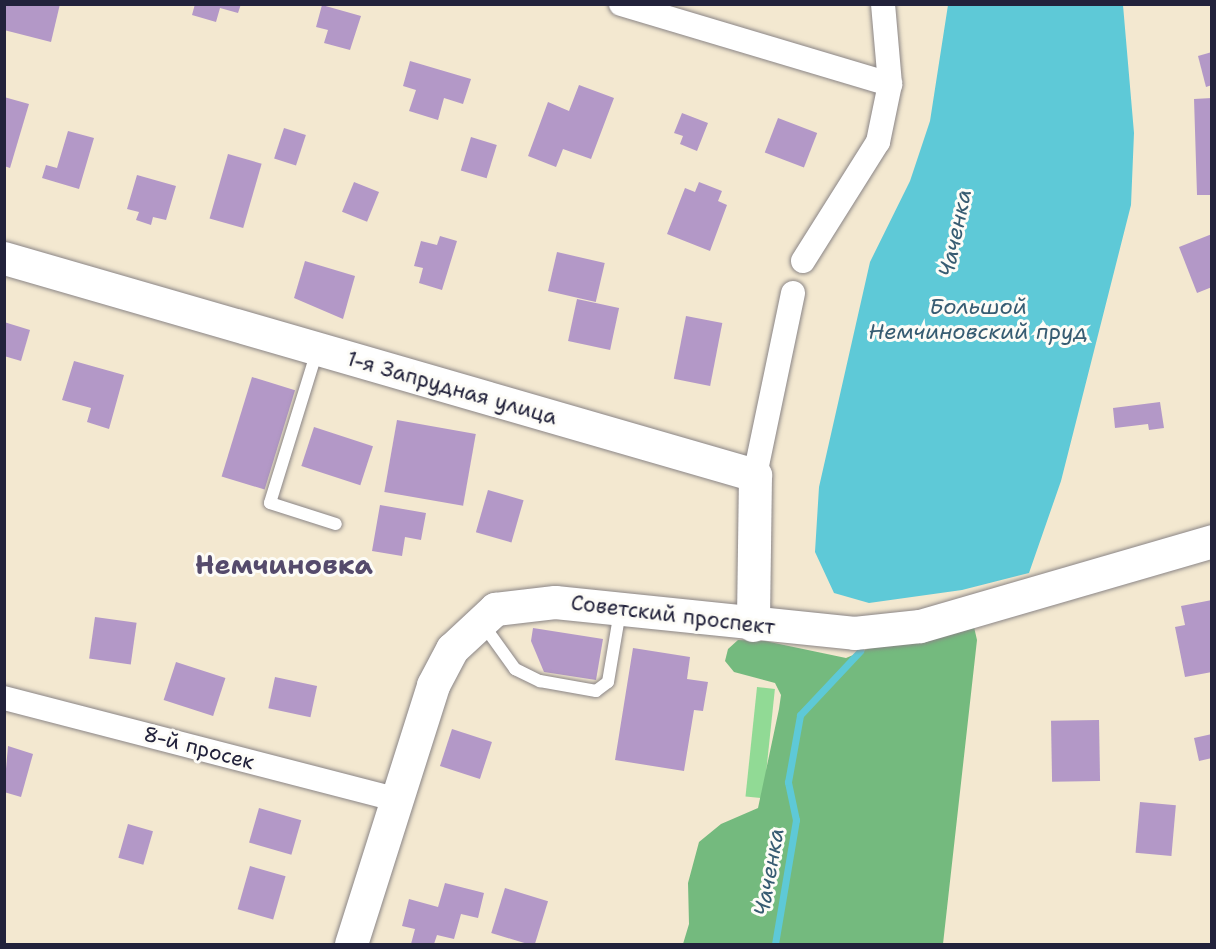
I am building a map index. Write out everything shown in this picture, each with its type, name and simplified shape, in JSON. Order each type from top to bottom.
[{"type":"street","points":[[621,4],[890,84]]},
{"type":"street","points":[[802,261],[878,142],[890,84],[883,4]]},
{"type":"street","name":"1-я Запрудная улица","points":[[4,258],[755,476]]},
{"type":"street","points":[[753,625],[755,476],[793,293]]},
{"type":"street","name":"Советский проспект","points":[[351,945],[394,800],[433,685],[452,650],[479,620],[519,603],[620,610],[753,625],[854,633],[920,626],[1212,541]]},
{"type":"street","name":"8-й просек","points":[[4,698],[394,800]]},
{"type":"lane","points":[[317,349],[270,503],[336,524]]},
{"type":"lane","points":[[479,620],[515,669],[540,681],[596,691],[608,682],[620,610]]},
{"type":"green space","points":[[974,627],[977,640],[943,944],[683,944],[689,924],[688,883],[699,842],[721,824],[758,808],[779,709],[781,695],[775,683],[734,672],[725,661],[728,649],[738,640],[765,641],[846,658],[889,640]]},
{"type":"green space","points":[[757,687],[775,689],[763,798],[746,796]]},
{"type":"water","name":"Большой Немчиновский пруд","points":[[948,5],[1123,5],[1134,133],[1131,205],[1061,481],[1029,573],[962,590],[869,603],[834,593],[815,552],[819,487],[870,262],[910,181],[930,121]]},
{"type":"building","points":[[5,4],[60,4],[51,42],[4,30]]},
{"type":"building","points":[[195,4],[241,4],[238,13],[220,8],[216,22],[192,15]]},
{"type":"building","points":[[322,5],[361,16],[350,50],[324,43],[328,30],[316,27]]},
{"type":"building","points":[[1212,52],[1212,85],[1206,87],[1198,56]]},
{"type":"building","points":[[410,61],[471,79],[463,104],[444,98],[438,120],[409,111],[416,90],[403,86]]},
{"type":"building","points":[[579,85],[614,98],[591,159],[563,149],[556,167],[528,156],[548,102],[569,111]]},
{"type":"building","points":[[4,97],[29,104],[10,168],[4,166]]},
{"type":"building","points":[[1212,98],[1212,195],[1197,195],[1194,99]]},
{"type":"building","points":[[682,113],[708,123],[697,151],[680,144],[683,136],[674,133]]},
{"type":"building","points":[[778,118],[817,133],[804,168],[765,153]]},
{"type":"building","points":[[284,128],[306,135],[296,166],[274,158]]},
{"type":"building","points":[[68,131],[94,138],[79,189],[42,178],[46,165],[57,168]]},
{"type":"building","points":[[471,137],[497,145],[487,178],[461,170]]},
{"type":"building","points":[[228,154],[262,164],[243,228],[210,218]]},
{"type":"building","points":[[137,175],[176,186],[166,220],[153,217],[151,225],[136,220],[139,212],[127,209]]},
{"type":"building","points":[[354,182],[379,192],[367,222],[342,212]]},
{"type":"building","points":[[699,182],[722,191],[718,201],[727,205],[710,251],[667,234],[685,188],[695,192]]},
{"type":"building","points":[[1212,234],[1212,287],[1197,293],[1179,247]]},
{"type":"building","points":[[440,236],[457,241],[442,290],[419,283],[423,268],[414,266],[421,241],[437,245]]},
{"type":"building","points":[[557,252],[605,263],[596,302],[548,291]]},
{"type":"building","points":[[305,261],[355,276],[343,319],[294,298]]},
{"type":"building","points":[[577,299],[619,308],[610,350],[568,341]]},
{"type":"building","points":[[686,316],[722,323],[710,386],[674,379]]},
{"type":"building","points":[[4,322],[30,330],[21,361],[4,356]]},
{"type":"building","points":[[74,361],[124,375],[109,429],[87,422],[91,408],[62,400]]},
{"type":"building","points":[[252,377],[295,390],[265,490],[222,476]]},
{"type":"building","points":[[1160,402],[1164,428],[1149,430],[1148,424],[1115,428],[1113,408]]},
{"type":"building","points":[[397,420],[476,434],[463,506],[384,492]]},
{"type":"building","points":[[314,427],[373,446],[360,485],[301,466]]},
{"type":"building","points":[[488,490],[524,500],[511,542],[476,532]]},
{"type":"building","points":[[380,505],[426,513],[421,540],[405,537],[402,556],[372,551]]},
{"type":"building","points":[[1212,600],[1212,672],[1185,677],[1175,627],[1185,625],[1181,606]]},
{"type":"building","points":[[95,617],[137,623],[131,664],[89,659]]},
{"type":"building","points":[[533,628],[603,639],[596,680],[544,672],[531,641]]},
{"type":"building","points":[[633,648],[690,657],[687,679],[708,682],[703,711],[694,710],[684,771],[615,760]]},
{"type":"building","points":[[176,662],[225,678],[213,716],[164,700]]},
{"type":"building","points":[[275,677],[317,686],[310,717],[268,708]]},
{"type":"building","points":[[1099,720],[1100,781],[1052,782],[1051,721]]},
{"type":"building","points":[[452,729],[492,742],[480,779],[440,766]]},
{"type":"building","points":[[1212,734],[1212,758],[1199,761],[1194,738]]},
{"type":"building","points":[[8,746],[33,754],[21,797],[4,792]]},
{"type":"building","points":[[1140,802],[1176,805],[1171,856],[1136,853]]},
{"type":"building","points":[[259,808],[301,820],[291,855],[249,843]]},
{"type":"building","points":[[128,824],[153,831],[143,865],[118,858]]},
{"type":"building","points":[[250,866],[286,876],[273,919],[238,909]]},
{"type":"building","points":[[445,883],[484,893],[478,918],[461,914],[454,939],[437,935],[434,944],[411,944],[415,929],[402,926],[409,899],[438,907]]},
{"type":"building","points":[[505,888],[548,901],[535,944],[527,944],[491,933]]},
{"type":"waterway","name":"Чаченка","points":[[775,944],[796,820],[788,782],[800,715],[860,651]]},
{"type":"district","name":"Немчиновка","points":[[284,565]]}]
